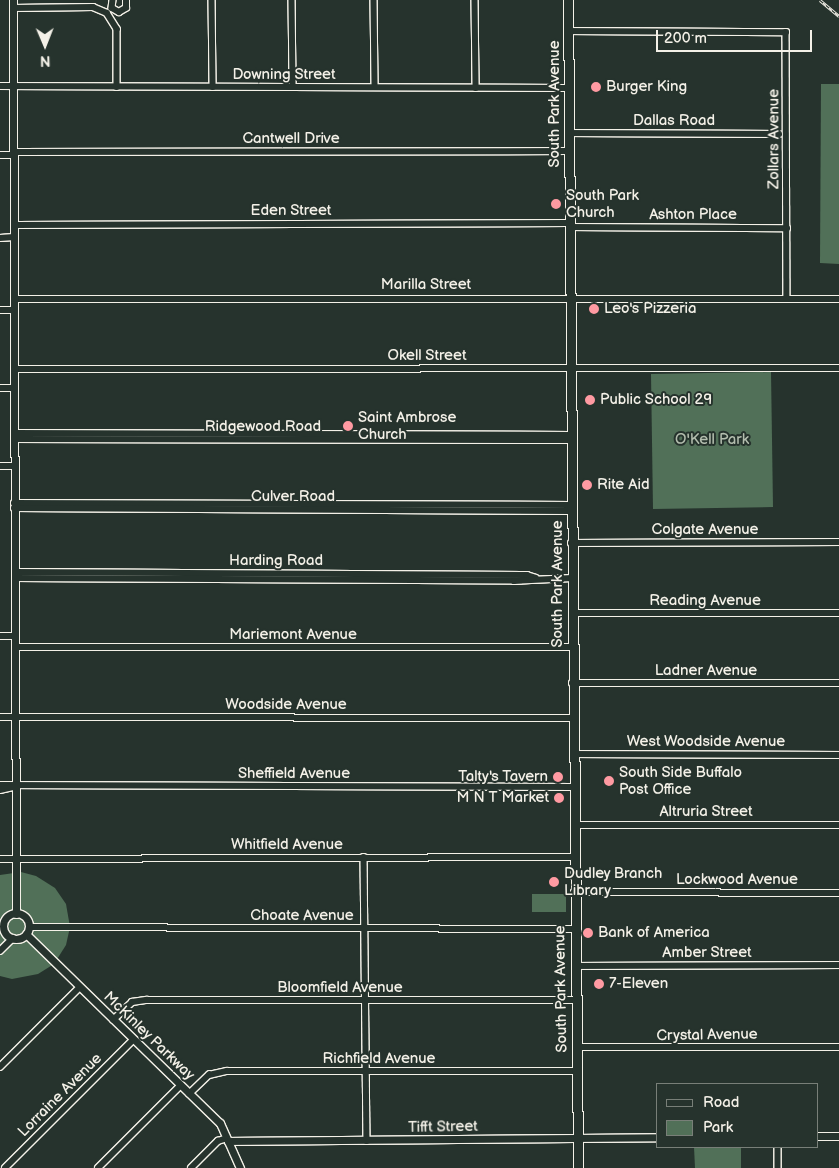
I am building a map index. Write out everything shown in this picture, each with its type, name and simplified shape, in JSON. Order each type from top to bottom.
[{"type":"main road","name":"South Park Avenue","points":[[568,0],[572,718],[578,1168]]},
{"type":"street","points":[[113,0],[112,13],[117,29],[117,87]]},
{"type":"street","points":[[16,914],[14,787],[13,4],[93,7],[112,13],[125,10],[126,0]]},
{"type":"street","points":[[212,0],[212,87]]},
{"type":"street","points":[[292,0],[293,87]]},
{"type":"street","points":[[374,0],[375,87]]},
{"type":"street","points":[[475,0],[476,88]]},
{"type":"street","name":"Zollars Avenue","points":[[568,31],[786,32],[787,298]]},
{"type":"street","name":"Downing Street","points":[[0,86],[568,88]]},
{"type":"street","name":"Dallas Road","points":[[568,133],[779,134]]},
{"type":"street","name":"Cantwell Drive","points":[[0,155],[14,153],[569,152]]},
{"type":"street","name":"Eden Street","points":[[14,225],[569,225]]},
{"type":"street","name":"Ashton Place","points":[[569,225],[787,228]]},
{"type":"street","points":[[0,238],[14,238]]},
{"type":"street","name":"Marilla Street","points":[[14,299],[839,299]]},
{"type":"street","points":[[0,310],[14,310]]},
{"type":"street","name":"Okell Street","points":[[14,369],[839,368]]},
{"type":"street","points":[[0,388],[14,388]]},
{"type":"street","name":"Ridgewood Road","points":[[15,436],[571,438]]},
{"type":"street","points":[[0,466],[14,466]]},
{"type":"street","name":"Culver Road","points":[[14,506],[571,508]]},
{"type":"street","name":"Colgate Avenue","points":[[571,543],[839,542]]},
{"type":"street","points":[[263,573],[263,580]]},
{"type":"street","name":"Harding Road","points":[[15,575],[202,576],[263,573],[380,580],[527,575],[536,578],[572,578]]},
{"type":"street","points":[[380,573],[380,580]]},
{"type":"street","name":"Harding Road","points":[[202,576],[263,580],[380,573],[441,577]]},
{"type":"street","name":"Reading Avenue","points":[[572,613],[839,613]]},
{"type":"street","points":[[0,636],[15,636]]},
{"type":"street","name":"Mariemont Avenue","points":[[15,647],[572,647]]},
{"type":"street","name":"Ladner Avenue","points":[[572,683],[839,683]]},
{"type":"street","name":"Woodside Avenue","points":[[0,717],[572,718]]},
{"type":"street","name":"West Woodside Avenue","points":[[573,754],[839,755]]},
{"type":"street","points":[[0,785],[14,787]]},
{"type":"street","points":[[0,790],[14,787]]},
{"type":"street","name":"Sheffield Avenue","points":[[14,787],[573,787]]},
{"type":"street","name":"Altruria Street","points":[[573,824],[839,824]]},
{"type":"street","points":[[364,857],[367,1142]]},
{"type":"street","name":"Whitfield Avenue","points":[[0,859],[574,857]]},
{"type":"street","name":"Lockwood Avenue","points":[[574,892],[839,892]]},
{"type":"street","points":[[0,951],[13,938],[27,930],[25,917],[16,914],[6,918],[2,928],[13,938]]},
{"type":"street","name":"Choate Avenue","points":[[27,930],[574,929]]},
{"type":"street","name":"McKinley Parkway","points":[[27,930],[79,988],[220,1123],[240,1168]]},
{"type":"street","name":"Amber Street","points":[[575,966],[839,965]]},
{"type":"street","points":[[0,1066],[79,988]]},
{"type":"street","name":"Bloomfield Avenue","points":[[113,1020],[126,1006],[142,1000],[575,1000]]},
{"type":"street","name":"Lorraine Avenue","points":[[5,1168],[133,1040]]},
{"type":"street","name":"Crystal Avenue","points":[[576,1047],[839,1047]]},
{"type":"street","name":"Richfield Avenue","points":[[190,1094],[217,1072],[576,1071]]},
{"type":"street","points":[[98,1168],[180,1085]]},
{"type":"street","points":[[819,1136],[839,1136]]},
{"type":"street","name":"Tifft Street","points":[[228,1140],[367,1142],[656,1137]]},
{"type":"street","points":[[191,1168],[218,1141],[228,1140]]},
{"type":"street","points":[[778,1148],[778,1168]]},
{"type":"green space","points":[[821,84],[839,84],[839,264],[820,263]]},
{"type":"green space","name":"O'Kell Park","points":[[771,372],[773,507],[653,509],[651,374]]},
{"type":"green space","points":[[21,872],[36,876],[55,888],[66,904],[70,927],[66,945],[54,964],[38,974],[12,979],[0,976],[0,875]]},
{"type":"green space","points":[[532,894],[566,894],[566,912],[532,912]]},
{"type":"green space","points":[[694,1148],[741,1148],[741,1168],[695,1168]]},
{"type":"railway","points":[[820,0],[839,16]]},
{"type":"place","name":"Burger King","points":[[596,87]]},
{"type":"place","name":"South Park Church","points":[[556,204]]},
{"type":"place","name":"Leo's Pizzeria","points":[[594,309]]},
{"type":"place","name":"Public School 29","points":[[590,400]]},
{"type":"place","name":"Saint Ambrose Church","points":[[348,426]]},
{"type":"place","name":"Rite Aid","points":[[587,485]]},
{"type":"place","name":"Talty's Tavern","points":[[558,777]]},
{"type":"place","name":"South Side Buffalo Post Office","points":[[609,781]]},
{"type":"place","name":"M N T Market","points":[[559,798]]},
{"type":"place","name":"Dudley Branch Library","points":[[554,882]]},
{"type":"place","name":"Bank of America","points":[[588,933]]},
{"type":"place","name":"7-Eleven","points":[[599,984]]}]
